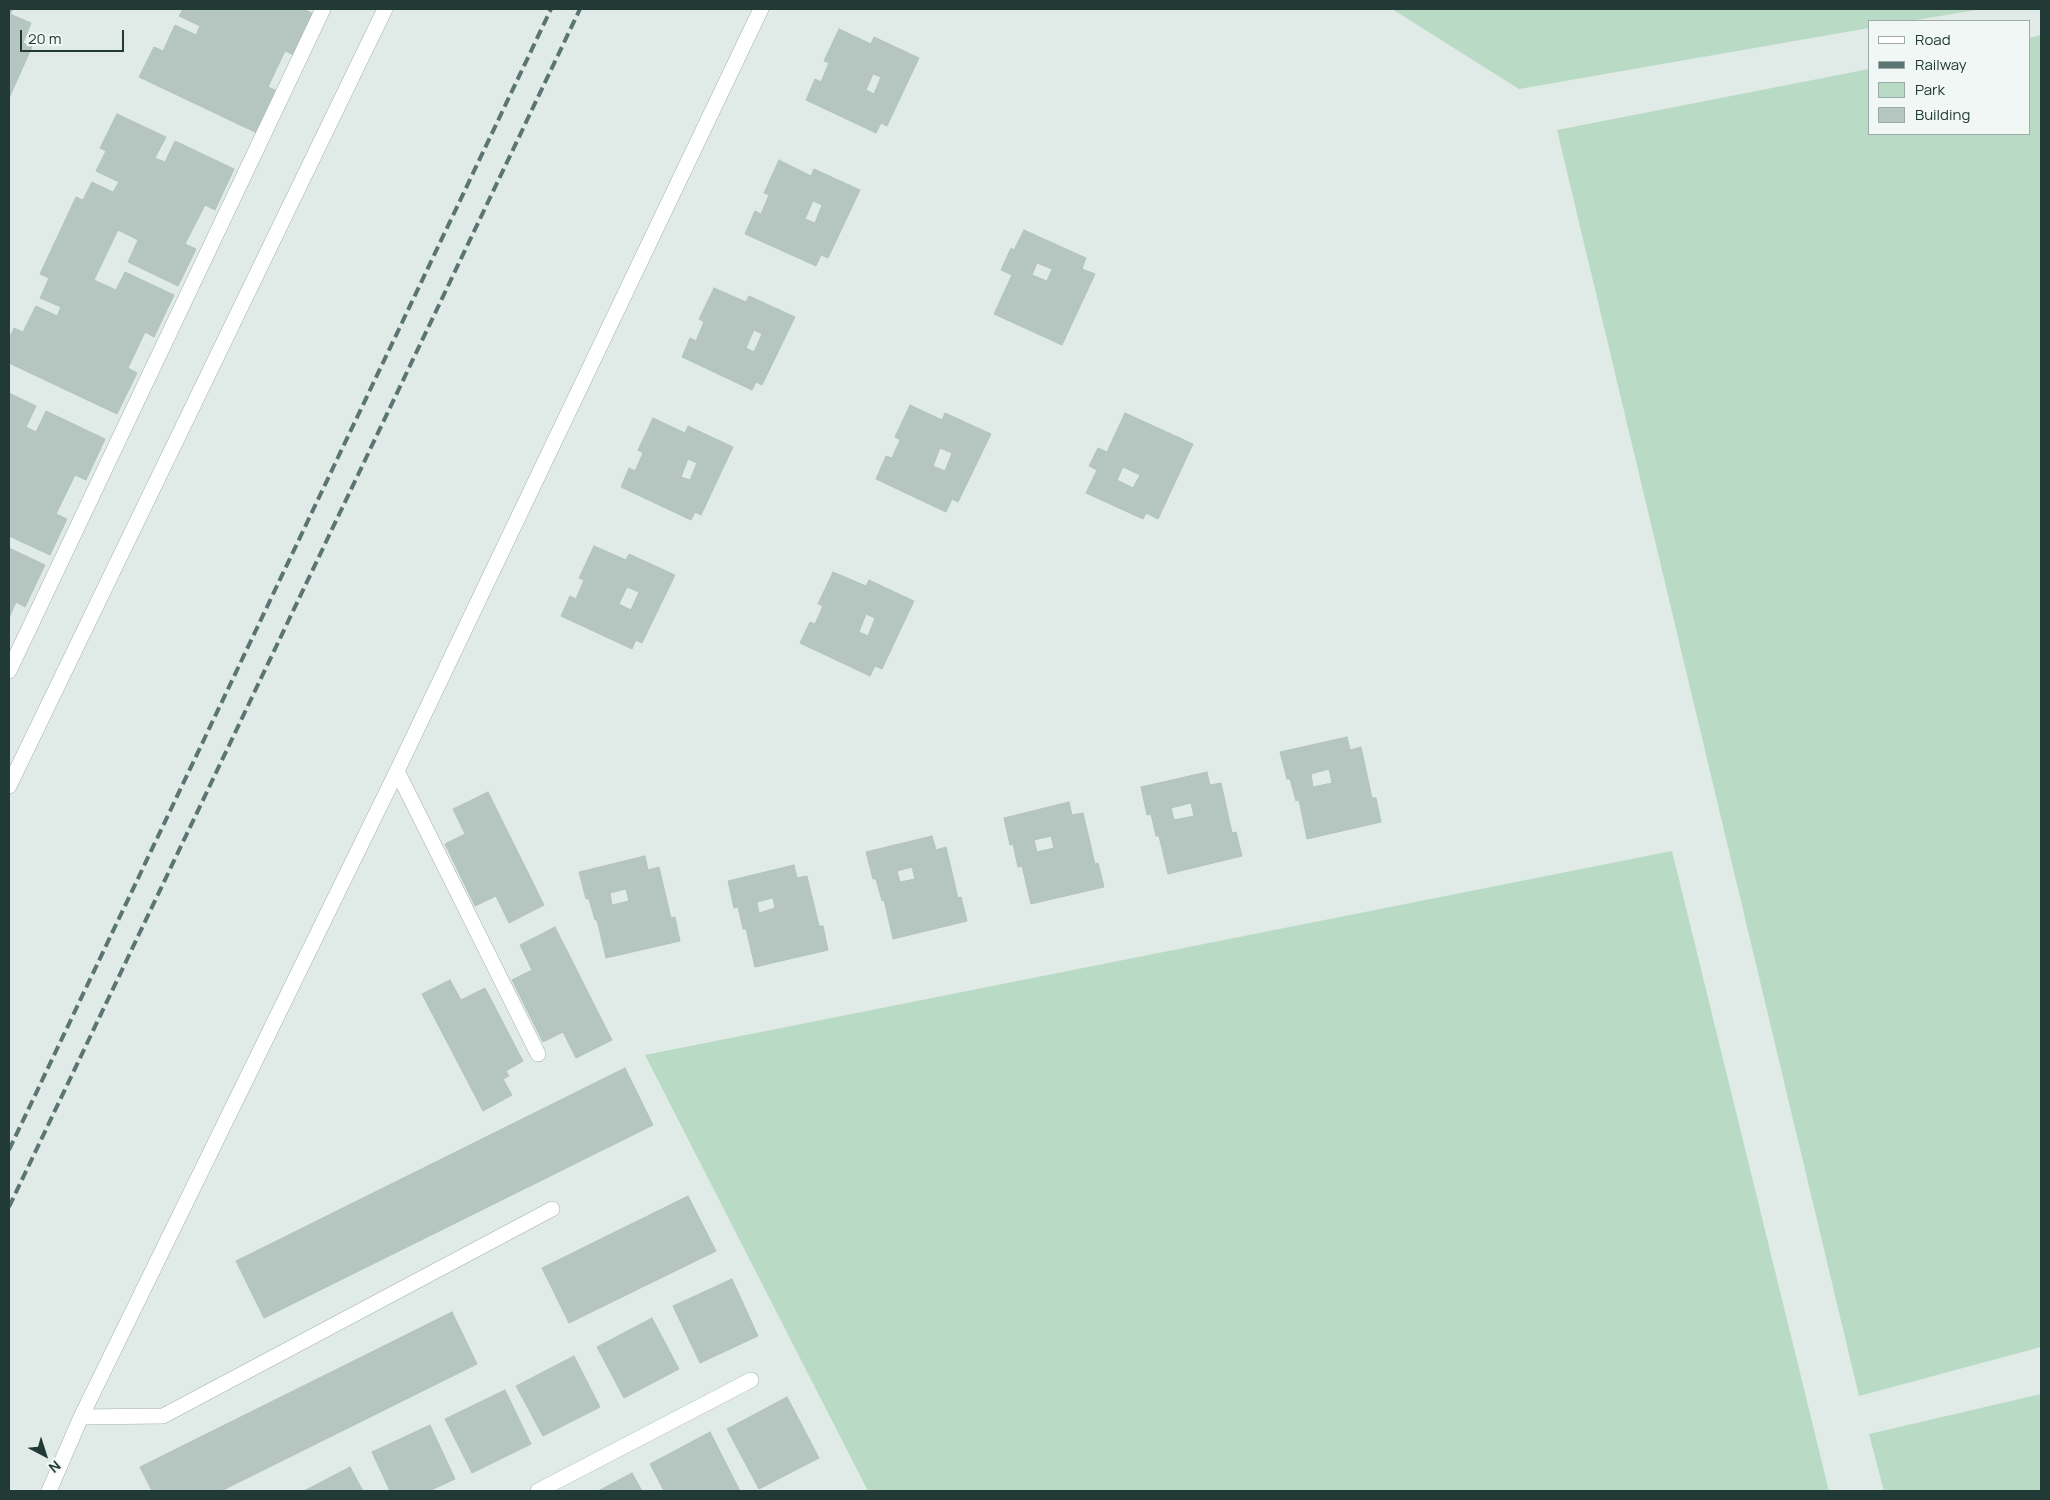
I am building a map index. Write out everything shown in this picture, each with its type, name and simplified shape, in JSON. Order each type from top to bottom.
[{"type":"street","points":[[9,671],[323,9]]},
{"type":"street","points":[[9,786],[385,9]]},
{"type":"street","points":[[49,1491],[81,1416],[397,771],[761,9]]},
{"type":"street","points":[[397,771],[538,1054]]},
{"type":"street","points":[[81,1416],[162,1416],[552,1209]]},
{"type":"street","points":[[538,1491],[751,1380]]},
{"type":"green space","points":[[1392,9],[1982,9],[1916,20],[1868,20],[1868,28],[1519,89]]},
{"type":"green space","points":[[2041,35],[2041,1347],[1859,1396],[1557,130],[1868,69],[1868,135],[2030,135],[2030,38]]},
{"type":"green space","points":[[1672,851],[1829,1491],[868,1491],[645,1055]]},
{"type":"green space","points":[[2041,1394],[2041,1491],[1884,1491],[1869,1434]]},
{"type":"building","points":[[9,9],[13,9],[10,14],[31,23],[23,43],[32,47],[9,98]]},
{"type":"building","points":[[183,9],[303,9],[314,14],[294,55],[285,51],[268,87],[277,91],[257,133],[139,77],[154,47],[163,51],[175,25],[196,35],[200,26],[179,16]]},
{"type":"building","points":[[839,29],[871,44],[874,37],[919,58],[887,126],[881,123],[876,133],[806,100],[815,79],[821,82],[829,63],[824,61]],"holes":[[[873,74],[881,77],[874,94],[866,90]]]},
{"type":"building","points":[[117,114],[166,137],[155,158],[165,162],[175,141],[234,169],[215,210],[205,205],[185,244],[196,249],[178,286],[128,262],[138,240],[118,230],[94,280],[116,290],[125,272],[174,295],[154,337],[145,332],[128,368],[137,373],[117,414],[9,363],[9,339],[14,328],[23,332],[36,306],[57,316],[61,307],[40,298],[49,278],[40,274],[76,197],[83,200],[92,182],[113,192],[119,182],[96,171],[106,151],[100,148]]},
{"type":"building","points":[[779,160],[811,176],[814,169],[860,190],[828,258],[821,255],[816,266],[745,234],[755,211],[761,214],[769,195],[764,193]],"holes":[[[813,201],[822,205],[815,223],[805,219]]]},
{"type":"building","points":[[1024,230],[1086,258],[1082,269],[1095,274],[1062,345],[994,314],[1012,275],[1001,270],[1011,248],[1014,250]],"holes":[[[1037,263],[1052,269],[1047,281],[1032,275]]]},
{"type":"building","points":[[714,288],[746,302],[749,296],[795,317],[762,385],[756,382],[752,390],[682,357],[690,338],[696,341],[704,322],[699,319]],"holes":[[[754,330],[762,334],[754,352],[746,348]]]},
{"type":"building","points":[[9,393],[36,406],[26,427],[36,432],[46,411],[105,439],[86,480],[75,475],[56,514],[67,519],[50,555],[9,536]]},
{"type":"building","points":[[910,405],[942,420],[945,413],[991,434],[958,502],[952,499],[946,512],[876,479],[886,456],[892,458],[900,440],[895,437]],"holes":[[[940,448],[952,453],[945,471],[933,466]]]},
{"type":"building","points":[[1125,413],[1193,444],[1158,519],[1146,513],[1143,519],[1086,493],[1097,470],[1089,466],[1098,448],[1107,452]],"holes":[[[1123,467],[1140,475],[1133,488],[1117,480]]]},
{"type":"building","points":[[653,418],[685,433],[688,426],[733,447],[701,515],[695,512],[691,520],[621,487],[629,468],[635,471],[643,453],[638,450]],"holes":[[[688,459],[697,463],[690,480],[681,477]]]},
{"type":"building","points":[[594,546],[626,560],[629,554],[675,575],[642,643],[636,640],[632,649],[561,616],[570,596],[576,599],[584,580],[579,578]],"holes":[[[627,587],[639,592],[631,610],[619,604]]]},
{"type":"building","points":[[9,548],[45,565],[25,607],[16,602],[9,618]]},
{"type":"building","points":[[833,572],[866,586],[869,580],[914,601],[882,669],[875,666],[870,676],[800,643],[810,622],[815,624],[823,606],[818,604]],"holes":[[[866,614],[875,618],[868,636],[859,632]]]},
{"type":"building","points":[[1347,737],[1350,750],[1361,747],[1372,798],[1376,798],[1381,822],[1307,839],[1299,800],[1296,801],[1290,779],[1287,779],[1280,752]],"holes":[[[1329,769],[1332,783],[1313,787],[1311,774]]]},
{"type":"building","points":[[1207,772],[1210,785],[1221,783],[1232,833],[1236,832],[1242,856],[1168,874],[1159,836],[1156,836],[1151,814],[1147,815],[1141,787]],"holes":[[[1191,803],[1194,816],[1174,820],[1171,808]]]},
{"type":"building","points":[[488,792],[544,905],[509,923],[496,896],[475,906],[445,844],[465,834],[453,809]]},
{"type":"building","points":[[1069,802],[1072,815],[1083,813],[1095,864],[1098,863],[1104,887],[1031,904],[1022,866],[1018,867],[1013,844],[1010,845],[1004,818]],"holes":[[[1051,836],[1054,848],[1037,852],[1034,840]]]},
{"type":"building","points":[[932,836],[936,850],[946,847],[958,898],[961,897],[967,921],[893,939],[884,900],[882,901],[876,879],[873,879],[866,852]],"holes":[[[912,867],[915,879],[900,882],[897,871]]]},
{"type":"building","points":[[645,856],[648,870],[659,867],[671,918],[675,917],[680,941],[606,958],[597,920],[595,920],[589,899],[586,899],[579,872]],"holes":[[[626,889],[629,901],[612,905],[610,893]]]},
{"type":"building","points":[[794,865],[797,878],[807,876],[819,926],[823,926],[828,950],[755,967],[746,929],[743,929],[738,907],[734,908],[728,881]],"holes":[[[773,898],[775,908],[759,913],[757,902]]]},
{"type":"building","points":[[555,927],[612,1040],[576,1058],[563,1032],[543,1042],[512,980],[532,970],[520,945]]},
{"type":"building","points":[[450,980],[461,1000],[485,988],[523,1061],[506,1071],[509,1076],[503,1079],[512,1095],[483,1111],[422,994]]},
{"type":"building","points":[[625,1068],[653,1125],[264,1318],[236,1261]]},
{"type":"building","points":[[688,1196],[716,1251],[569,1323],[542,1268]]},
{"type":"building","points":[[732,1279],[758,1336],[700,1363],[673,1306]]},
{"type":"building","points":[[452,1312],[477,1364],[221,1491],[152,1491],[140,1467]]},
{"type":"building","points":[[652,1318],[679,1369],[624,1398],[597,1347]]},
{"type":"building","points":[[574,1356],[600,1407],[543,1436],[516,1386]]},
{"type":"building","points":[[505,1390],[531,1444],[472,1473],[445,1419]]},
{"type":"building","points":[[787,1397],[819,1458],[759,1489],[727,1429]]},
{"type":"building","points":[[430,1425],[455,1479],[429,1491],[390,1491],[372,1452]]},
{"type":"building","points":[[710,1432],[740,1491],[664,1491],[650,1464]]},
{"type":"building","points":[[350,1467],[363,1491],[304,1491]]},
{"type":"building","points":[[632,1473],[642,1491],[598,1491]]},
{"type":"railway","points":[[9,1150],[551,9]]},
{"type":"railway","points":[[9,1207],[580,9]]}]
